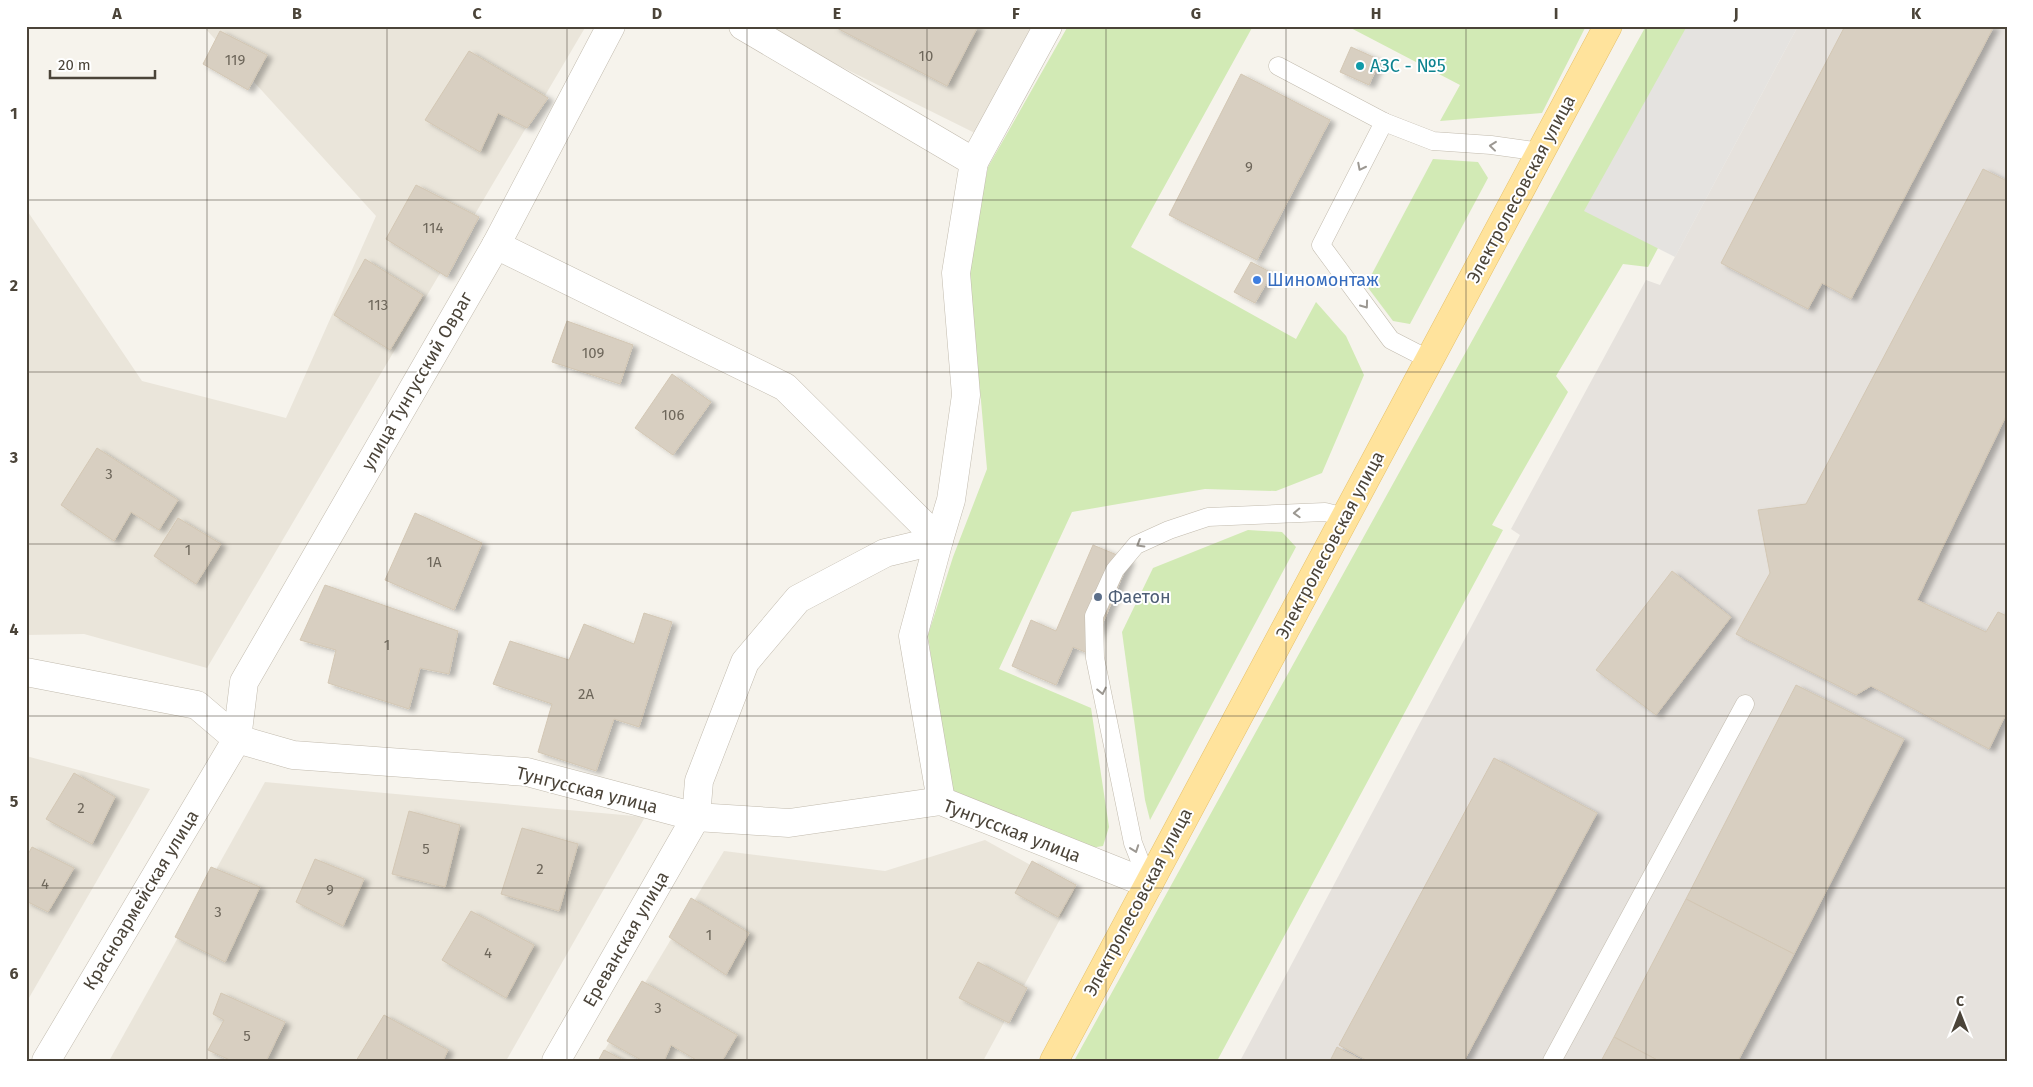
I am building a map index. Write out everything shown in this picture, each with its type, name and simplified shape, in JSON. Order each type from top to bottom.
[{"type":"main road","name":"Электролесовская улица","points":[[1054,1061],[1608,28]]},
{"type":"street","name":"улица Тунгусский Овраг","points":[[237,739],[244,682],[496,245],[611,26]]},
{"type":"street","points":[[743,26],[974,162]]},
{"type":"street","points":[[941,801],[913,636],[951,500],[966,395],[956,273],[974,162],[1048,26]]},
{"type":"street","points":[[496,245],[785,387],[939,540]]},
{"type":"street","points":[[696,817],[699,781],[745,662],[798,599],[885,553],[939,540]]},
{"type":"street","name":"Тунгусская улица","points":[[26,672],[198,705],[237,739],[293,755],[527,772],[696,817],[789,823],[941,801],[1148,884]]},
{"type":"street","name":"Красноармейская улица","points":[[46,1061],[237,739]]},
{"type":"street","name":"Ереванская улица","points":[[556,1061],[696,817]]},
{"type":"lane","points":[[1278,66],[1384,122],[1433,141],[1491,145],[1541,152]]},
{"type":"lane","points":[[1384,122],[1321,245],[1391,340],[1430,360]]},
{"type":"lane","points":[[1148,884],[1133,843],[1095,658],[1094,616],[1115,570],[1136,545],[1169,530],[1208,517],[1325,512],[1345,518]]},
{"type":"lane","points":[[1552,1061],[1745,704]]},
{"type":"shaded area","points":[[203,26],[586,26],[207,668],[84,634],[26,635],[26,209],[142,381],[286,418],[376,216]]},
{"type":"shaded area","points":[[759,26],[1053,26],[993,142]]},
{"type":"shaded area","points":[[1687,26],[1798,26],[1675,257],[1584,211]]},
{"type":"shaded area","points":[[1798,26],[2007,26],[2007,1061],[1240,1061],[1520,535],[1511,529],[1646,280],[1660,285]]},
{"type":"shaded area","points":[[26,756],[150,789],[26,1003]]},
{"type":"shaded area","points":[[265,782],[645,817],[506,1061],[109,1061]]},
{"type":"shaded area","points":[[985,840],[1076,890],[983,1061],[598,1061],[724,851],[885,871]]},
{"type":"green space","points":[[1068,26],[1253,26],[1131,247],[1296,339],[1316,302],[1346,336],[1364,375],[1322,473],[1276,491],[1205,489],[1072,512],[999,669],[1091,708],[1109,827],[1103,846],[1090,848],[949,789],[928,635],[953,557],[987,469],[967,272],[988,167]]},
{"type":"green space","points":[[1347,26],[1586,26],[1542,113],[1440,121],[1460,85]]},
{"type":"green space","points":[[1646,26],[1775,26],[1648,267],[1623,264],[1556,376],[1568,392],[1492,525],[1503,530],[1217,1061],[1074,1061]]},
{"type":"green space","points":[[1433,159],[1478,162],[1488,178],[1410,324],[1393,321],[1366,285]]},
{"type":"green space","points":[[1248,530],[1282,532],[1296,547],[1150,820],[1145,800],[1122,632],[1153,568]]},
{"type":"building","points":[[833,26],[978,26],[947,86]]},
{"type":"building","points":[[1845,26],[1994,26],[1851,299],[1822,283],[1808,309],[1721,263]]},
{"type":"building","points":[[220,31],[267,55],[248,90],[203,64]]},
{"type":"building","name":"АЗС - №5","points":[[1351,47],[1380,60],[1369,85],[1340,72]]},
{"type":"building","points":[[469,51],[548,98],[527,128],[498,113],[480,152],[425,120]]},
{"type":"building","points":[[1241,74],[1330,120],[1257,260],[1169,215]]},
{"type":"building","points":[[1983,169],[2007,181],[2007,414],[1917,600],[1986,632],[1998,612],[2007,616],[2007,712],[1989,749],[1871,686],[1856,695],[1736,634],[1770,573],[1758,510],[1806,504]]},
{"type":"building","points":[[416,185],[479,217],[447,277],[386,239]]},
{"type":"building","points":[[365,259],[423,295],[390,350],[334,315]]},
{"type":"building","points":[[1251,262],[1272,273],[1255,303],[1234,292]]},
{"type":"building","points":[[567,321],[633,345],[620,384],[552,362]]},
{"type":"building","points":[[672,374],[711,402],[673,455],[635,428]]},
{"type":"building","points":[[97,448],[178,500],[159,530],[131,512],[114,541],[61,505]]},
{"type":"building","points":[[415,513],[482,543],[454,610],[385,580]]},
{"type":"building","points":[[178,518],[221,544],[196,584],[154,556]]},
{"type":"building","points":[[1093,545],[1129,560],[1090,654],[1073,647],[1056,685],[1012,666],[1031,620],[1056,631]]},
{"type":"building","points":[[1672,571],[1731,617],[1656,715],[1596,670]]},
{"type":"building","points":[[325,585],[458,631],[449,674],[420,668],[409,709],[328,683],[336,650],[300,640]]},
{"type":"building","points":[[644,613],[672,622],[639,727],[614,719],[596,771],[538,752],[552,704],[493,684],[510,641],[569,660],[584,624],[634,644]]},
{"type":"building","points":[[1796,685],[1904,739],[1794,954],[1686,899]]},
{"type":"building","points":[[1494,758],[1597,813],[1464,1061],[1368,1061],[1339,1045]]},
{"type":"building","points":[[74,773],[115,797],[92,844],[46,819]]},
{"type":"building","points":[[409,811],[460,825],[445,887],[392,874]]},
{"type":"building","points":[[522,828],[578,844],[559,911],[501,894]]},
{"type":"building","points":[[32,847],[74,868],[48,912],[26,901],[26,858]]},
{"type":"building","points":[[315,859],[364,879],[343,926],[296,902]]},
{"type":"building","points":[[1032,861],[1076,885],[1058,917],[1015,893]]},
{"type":"building","points":[[211,867],[260,887],[225,962],[175,937]]},
{"type":"building","points":[[691,898],[749,933],[726,975],[669,937]]},
{"type":"building","points":[[1686,899],[1794,954],[1738,1061],[1659,1061],[1614,1037]]},
{"type":"building","points":[[471,911],[534,945],[506,998],[442,960]]},
{"type":"building","points":[[978,962],[1027,988],[1009,1023],[959,998]]},
{"type":"building","points":[[642,981],[737,1035],[722,1061],[698,1061],[671,1045],[664,1061],[643,1061],[607,1041]]},
{"type":"building","points":[[221,993],[285,1022],[266,1061],[232,1061],[208,1050],[224,1020],[213,1014]]},
{"type":"building","points":[[384,1015],[448,1050],[443,1061],[356,1061]]},
{"type":"building","points":[[1614,1037],[1659,1061],[1601,1061]]},
{"type":"building","points":[[1337,1047],[1363,1061],[1330,1061]]},
{"type":"building","points":[[604,1050],[625,1061],[598,1061]]},
{"type":"place","name":"АЗС - №5","points":[[1360,66]]},
{"type":"place","name":"Шиномонтаж","points":[[1257,280]]},
{"type":"place","name":"Фаетон","points":[[1098,597]]}]
